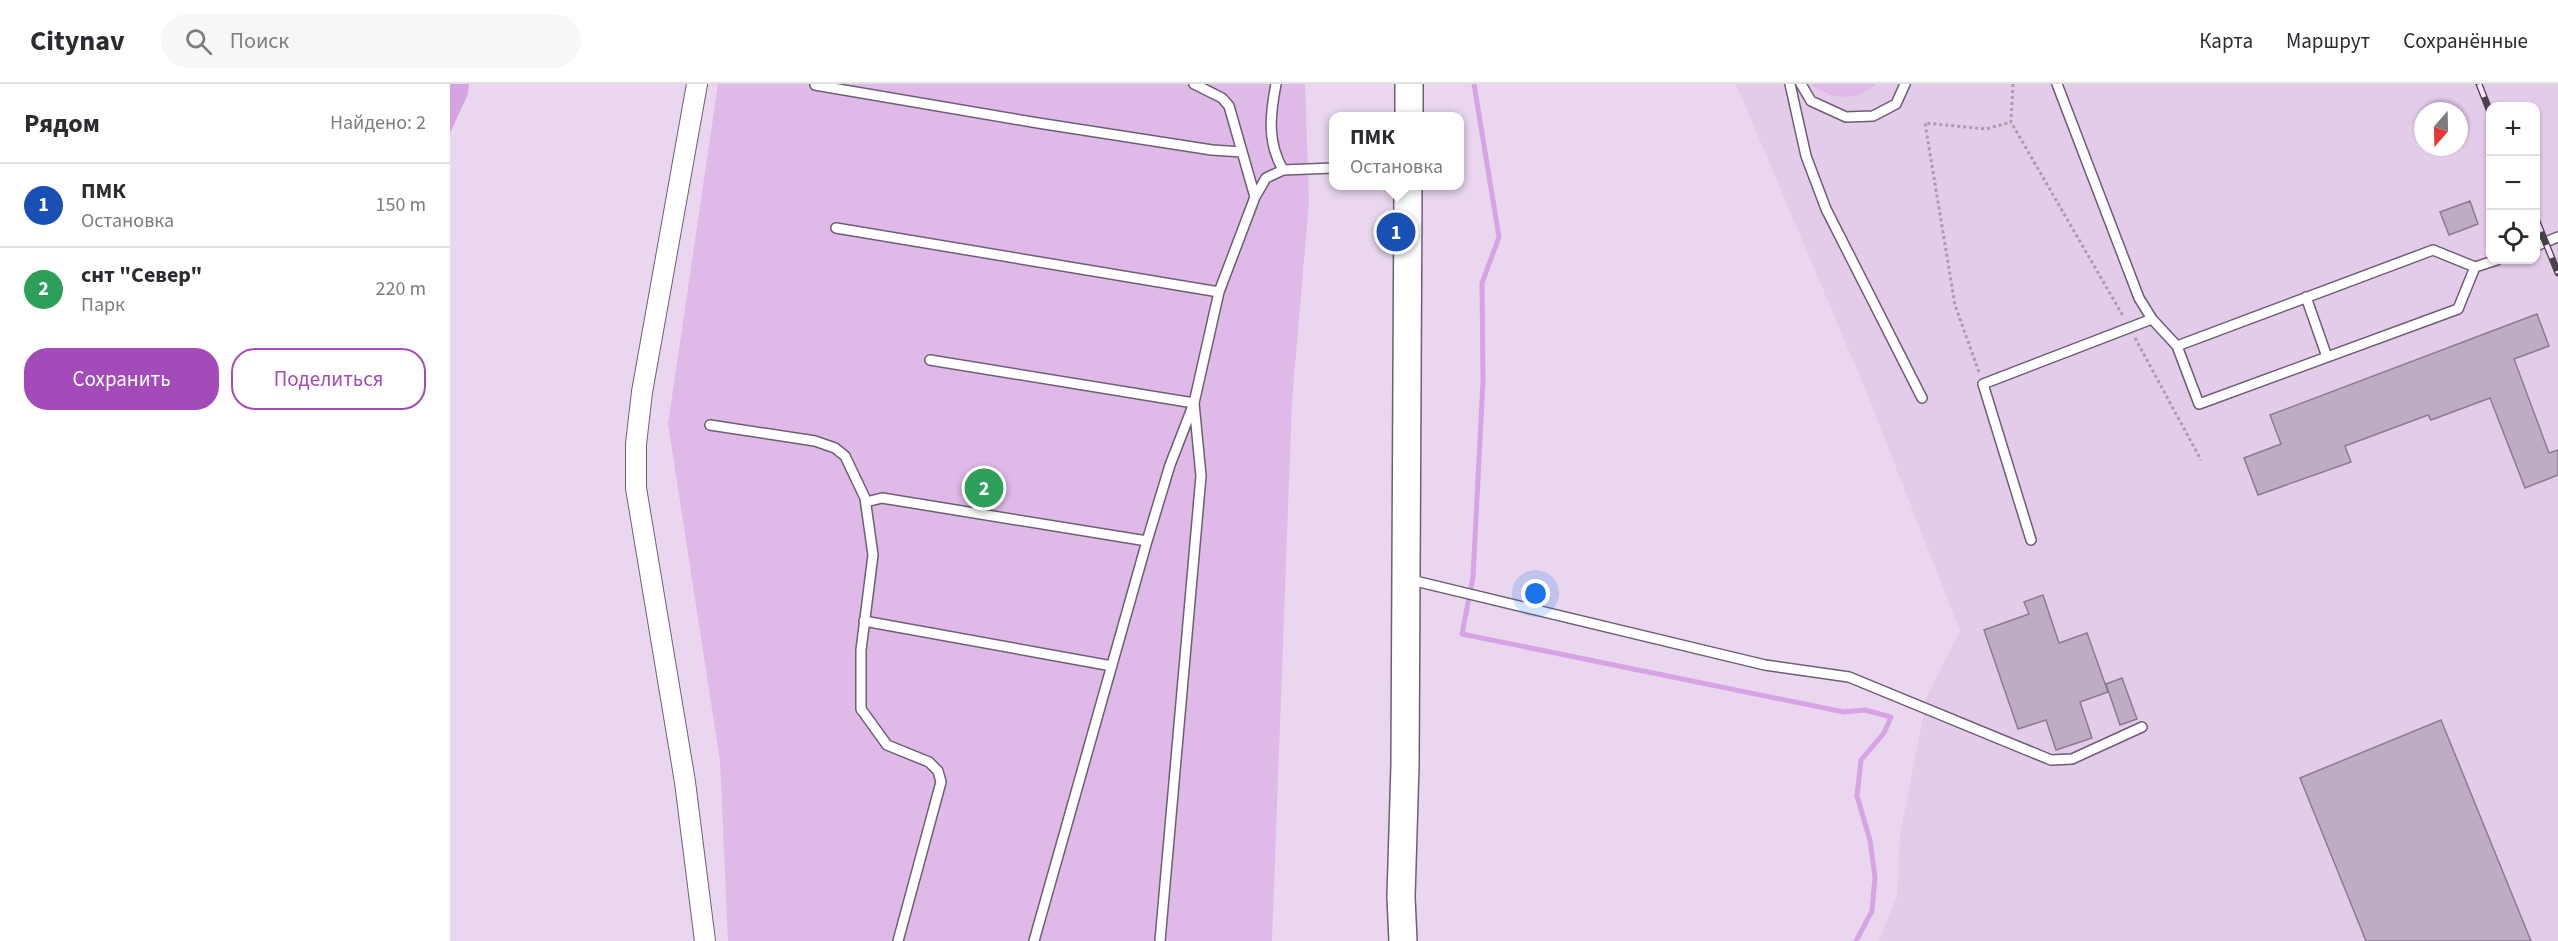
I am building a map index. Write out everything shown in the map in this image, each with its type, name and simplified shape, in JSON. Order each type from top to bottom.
[{"type":"street","points":[[697,84],[642,392],[636,444],[636,488],[685,782],[705,941]]},
{"type":"street","points":[[1409,84],[1409,112]]},
{"type":"street","points":[[1403,941],[1401,897],[1406,579],[1408,190]]},
{"type":"lane","points":[[1194,84],[1222,98],[1229,106],[1242,152],[1247,161],[1255,197]]},
{"type":"lane","points":[[1276,84],[1270,134],[1275,156],[1283,170]]},
{"type":"lane","points":[[1790,84],[1806,156],[1826,209],[1922,399]]},
{"type":"lane","points":[[1801,84],[1811,101],[1846,117],[1873,116],[1896,104],[1905,84]]},
{"type":"lane","points":[[2057,84],[2139,298],[2152,320],[2177,346],[2199,404],[2458,309],[2475,267]]},
{"type":"lane","points":[[816,85],[1038,123],[1212,150],[1242,152]]},
{"type":"lane","points":[[1034,941],[1147,541],[1170,465],[1194,403],[1219,292],[1255,197],[1266,178],[1283,170],[1329,168]]},
{"type":"lane","points":[[836,228],[1219,292]]},
{"type":"lane","points":[[2540,244],[2558,237]]},
{"type":"lane","points":[[2177,346],[2433,250],[2475,267],[2486,264]]},
{"type":"lane","points":[[2306,297],[2327,357]]},
{"type":"lane","points":[[2031,540],[1983,384],[2152,320]]},
{"type":"lane","points":[[930,360],[1194,403]]},
{"type":"lane","points":[[1160,941],[1201,476],[1194,403]]},
{"type":"lane","points":[[710,425],[815,441],[835,448],[845,456],[855,472],[866,502],[873,555],[861,650],[861,709],[887,745],[929,762],[938,771],[941,782],[898,941]]},
{"type":"lane","points":[[866,502],[882,498],[1147,541]]},
{"type":"lane","points":[[1406,579],[1765,665],[1849,677],[2051,760],[2072,759],[2142,727]]},
{"type":"lane","points":[[864,621],[1112,666]]},
{"type":"path","points":[[2013,84],[2011,122],[2131,329],[2201,460]]},
{"type":"path","points":[[1983,384],[1954,305],[1925,123],[1986,129],[2011,122]]},
{"type":"shaded area","points":[[450,84],[469,84],[468,94],[450,133]]},
{"type":"shaded area","points":[[718,84],[1305,84],[1309,202],[1292,401],[1272,941],[728,941],[720,761],[668,424]]},
{"type":"shaded area","points":[[1736,84],[2558,84],[2558,941],[1879,941],[1897,895],[1900,835],[1927,696],[1960,631],[1866,391]]},
{"type":"shaded area","points":[[1811,84],[1876,84],[1860,94],[1843,97],[1827,93]]},
{"type":"building","points":[[2470,201],[2478,224],[2449,235],[2440,212]]},
{"type":"building","points":[[2537,314],[2549,346],[2514,359],[2549,453],[2558,450],[2558,475],[2525,488],[2490,398],[2431,420],[2428,415],[2345,446],[2351,462],[2258,495],[2244,458],[2281,444],[2270,415]]},
{"type":"building","points":[[2043,595],[2059,643],[2087,633],[2108,692],[2080,702],[2092,738],[2056,750],[2046,720],[2018,729],[1984,630],[2029,614],[2024,602]]},
{"type":"building","points":[[2122,678],[2137,719],[2120,725],[2106,684]]},
{"type":"building","points":[[2441,720],[2531,941],[2366,941],[2300,778]]},
{"type":"waterway","points":[[1474,84],[1499,237],[1482,283],[1483,381],[1473,577],[1462,634],[1844,712],[1865,710],[1891,717],[1884,733],[1861,760],[1857,796],[1870,840],[1875,877],[1872,911],[1856,941]]},
{"type":"railway","points":[[2479,84],[2486,102]]},
{"type":"railway","points":[[2540,229],[2558,273]]},
{"type":"place","name":"ПМК","points":[[1396,232]]},
{"type":"place","name":"снт \"Север\"","points":[[984,488]]}]
